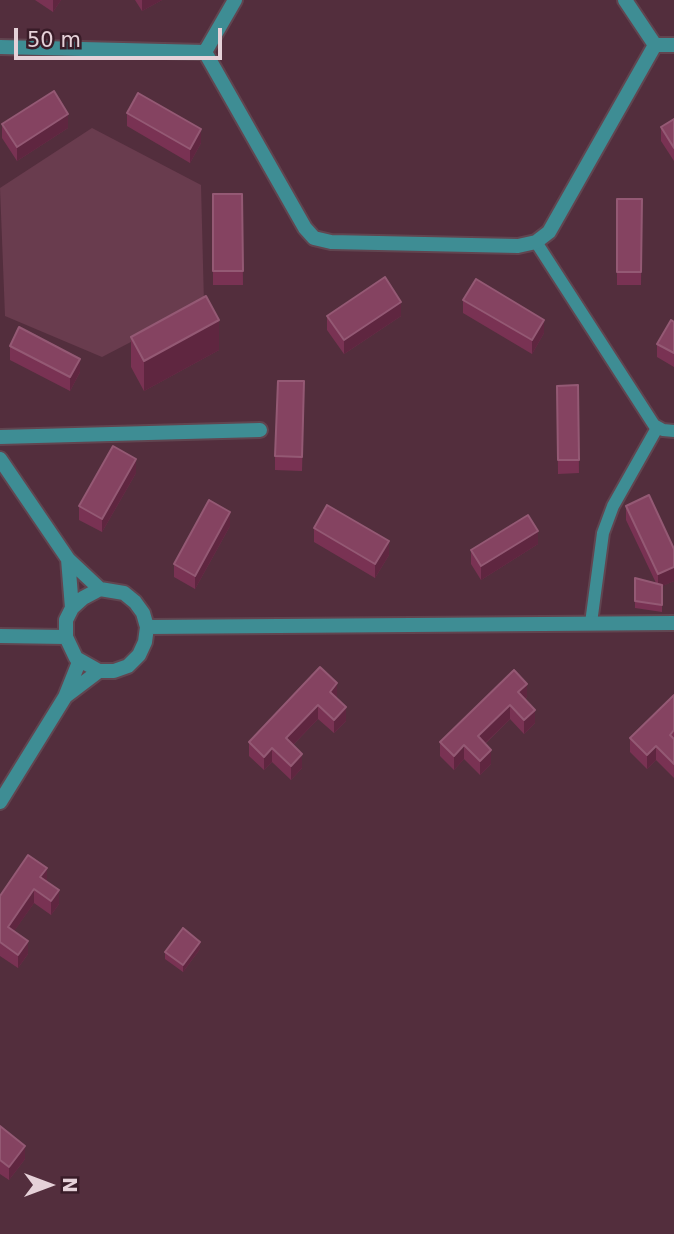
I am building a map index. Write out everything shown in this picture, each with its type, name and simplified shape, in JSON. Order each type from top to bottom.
[{"type":"street","points":[[205,52],[235,0]]},
{"type":"street","points":[[625,0],[655,45]]},
{"type":"street","points":[[205,52],[305,228],[314,238],[331,242],[505,245],[536,242],[549,232],[655,45]]},
{"type":"street","points":[[655,45],[674,46]]},
{"type":"street","points":[[0,47],[205,52]]},
{"type":"street","points":[[0,437],[260,430]]},
{"type":"street","points":[[0,459],[68,559],[100,589],[124,593],[143,613],[147,627],[145,642],[139,655],[128,666],[114,671],[99,671],[79,662],[69,648],[66,637],[66,620],[72,608],[100,589]]},
{"type":"street","points":[[68,559],[72,608]]},
{"type":"street","points":[[147,627],[674,623]]},
{"type":"street","points":[[0,636],[66,637]]},
{"type":"street","points":[[0,802],[65,696],[79,662]]},
{"type":"street","points":[[65,696],[99,671]]},
{"type":"lane","points":[[536,242],[657,428],[674,431]]},
{"type":"lane","points":[[591,623],[603,533],[613,506],[657,428]]},
{"type":"shaded area","points":[[0,0],[674,0],[674,1234],[0,1234]]},
{"type":"shaded area","points":[[92,128],[201,185],[204,304],[102,357],[5,316],[0,188]]},
{"type":"building","points":[[54,91],[68,114],[17,147],[2,124]]},
{"type":"building","points":[[138,93],[201,129],[190,149],[127,113]]},
{"type":"building","points":[[674,119],[674,148],[661,127]]},
{"type":"building","points":[[213,194],[242,194],[243,271],[213,271]]},
{"type":"building","points":[[617,199],[642,199],[641,272],[617,272]]},
{"type":"building","points":[[385,277],[401,302],[344,340],[327,316]]},
{"type":"building","points":[[476,279],[544,320],[532,340],[463,300]]},
{"type":"building","points":[[206,296],[219,320],[144,361],[131,337]]},
{"type":"building","points":[[671,320],[674,322],[674,353],[657,344]]},
{"type":"building","points":[[19,327],[80,359],[70,377],[10,346]]},
{"type":"building","points":[[278,381],[304,381],[302,457],[275,456]]},
{"type":"building","points":[[578,385],[579,460],[558,460],[557,386]]},
{"type":"building","points":[[113,446],[136,459],[102,519],[79,506]]},
{"type":"building","points":[[649,495],[674,549],[674,567],[658,574],[626,506]]},
{"type":"building","points":[[209,500],[230,512],[195,576],[174,564]]},
{"type":"building","points":[[327,505],[389,541],[375,564],[314,528]]},
{"type":"building","points":[[528,515],[538,531],[481,566],[471,550]]},
{"type":"building","points":[[635,578],[662,585],[662,605],[635,601]]},
{"type":"building","points":[[320,667],[337,683],[330,692],[346,707],[334,720],[318,705],[286,738],[302,754],[291,766],[272,748],[264,757],[249,742]]},
{"type":"building","points":[[514,670],[527,684],[518,692],[535,710],[524,720],[510,705],[478,736],[491,750],[480,761],[464,745],[454,756],[440,742]]},
{"type":"building","points":[[674,695],[674,730],[670,735],[674,739],[674,764],[656,746],[647,755],[630,738]]},
{"type":"building","points":[[28,855],[47,868],[40,877],[59,890],[51,901],[34,889],[8,927],[28,941],[18,955],[0,942],[0,896]]},
{"type":"building","points":[[183,928],[200,942],[183,965],[165,952]]},
{"type":"building","points":[[0,1126],[25,1146],[9,1167],[0,1160]]}]
